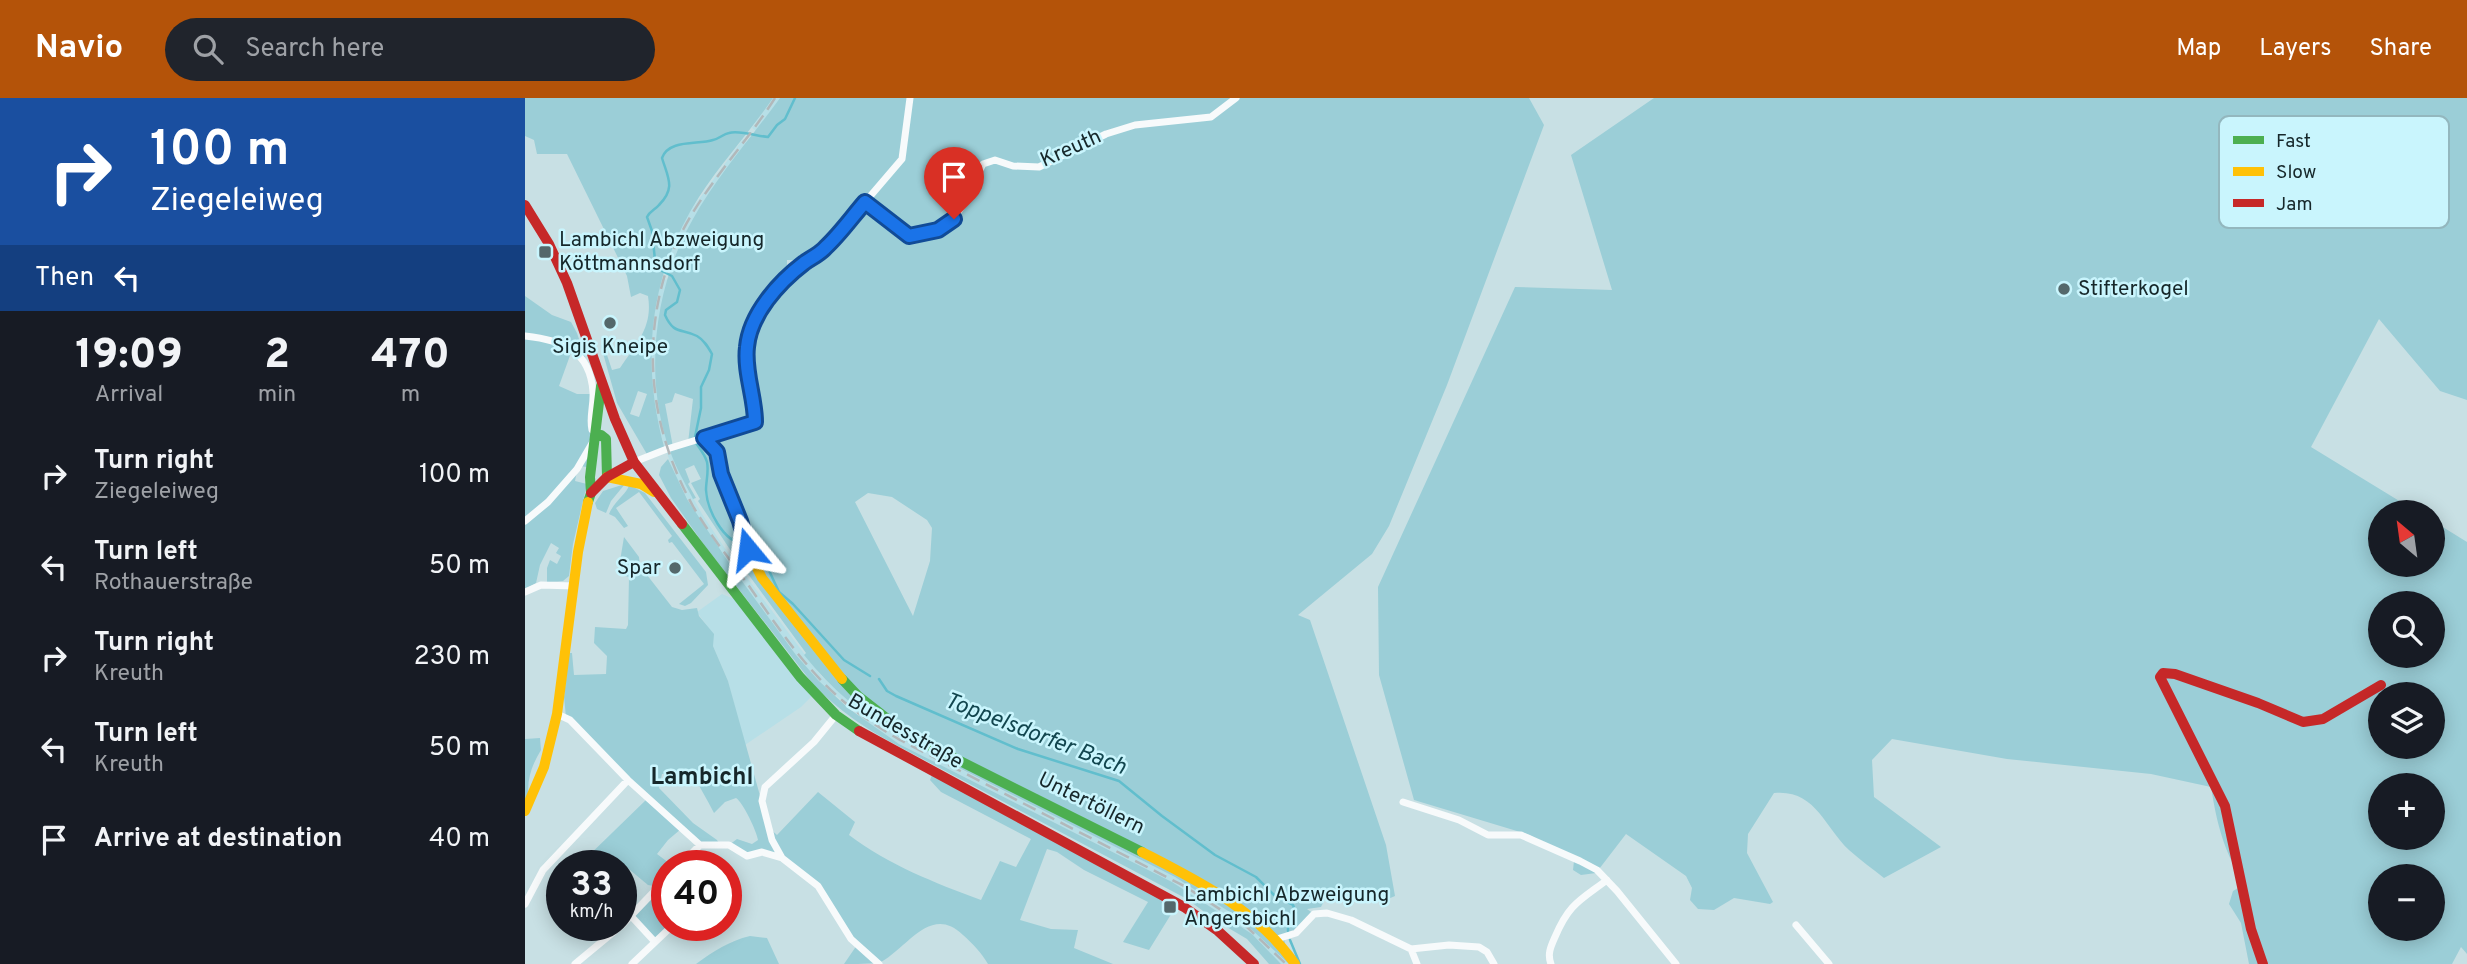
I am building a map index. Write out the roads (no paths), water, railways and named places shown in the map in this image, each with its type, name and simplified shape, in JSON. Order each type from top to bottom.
[{"type":"main road","name":"Bundesstraße","points":[[525,205],[559,264],[634,462],[807,686],[836,715],[871,739],[1184,907],[1218,931],[1254,964]]},
{"type":"main road","points":[[525,811],[544,767],[557,714],[582,525],[591,493],[590,477],[601,397],[599,373]]},
{"type":"main road","points":[[596,435],[606,439],[607,477]]},
{"type":"main road","name":"Untertöllern","points":[[704,438],[717,452],[721,474],[746,544],[769,590],[829,665],[858,696],[908,735],[1181,871],[1236,906],[1277,939],[1295,964]]},
{"type":"main road","points":[[591,493],[607,477],[634,462]]},
{"type":"main road","points":[[607,477],[641,484],[664,501]]},
{"type":"main road","points":[[2263,964],[2251,929],[2225,806],[2160,677],[2163,673],[2175,674],[2303,722],[2323,719],[2368,693]]},
{"type":"street","points":[[634,462],[755,422],[755,404],[746,353],[755,320],[779,287],[801,265],[825,249],[902,159],[910,98]]},
{"type":"street","name":"Kreuth","points":[[865,202],[909,236],[921,235],[938,230],[954,219],[967,199],[983,164],[995,160],[1013,166],[1039,167],[1105,134],[1125,128],[1211,117],[1236,98]]},
{"type":"street","points":[[525,335],[564,343],[575,351],[583,362],[592,387],[590,424],[596,435],[576,469],[548,502],[525,521]]},
{"type":"street","points":[[525,592],[541,585],[574,586]]},
{"type":"street","points":[[557,714],[571,720],[628,780],[700,845],[729,845],[747,856],[762,852],[782,858],[818,886],[851,939],[879,964]]},
{"type":"street","points":[[782,858],[772,840],[762,801],[765,787],[814,742],[836,715]]},
{"type":"street","points":[[525,904],[543,870],[628,780]]},
{"type":"street","points":[[1403,803],[1459,820],[1488,835],[1521,835],[1597,870],[1677,964]]},
{"type":"street","points":[[762,852],[772,840]]},
{"type":"street","points":[[695,850],[700,845]]},
{"type":"street","points":[[1551,964],[1549,951],[1568,910],[1607,880]]},
{"type":"street","points":[[637,910],[651,895]]},
{"type":"street","points":[[1277,939],[1296,933],[1314,914],[1327,913],[1361,924],[1411,949],[1473,945],[1487,952],[1495,964]]},
{"type":"street","points":[[632,964],[655,942],[637,922]]},
{"type":"street","points":[[1796,925],[1829,964]]},
{"type":"street","points":[[575,964],[602,941]]},
{"type":"street","points":[[1411,949],[1417,964]]},
{"type":"waterway","name":"Toppelsdorfer Bach","points":[[695,437],[701,408],[701,387],[709,370],[712,354],[699,338],[672,326],[665,315],[666,310],[677,302],[680,290],[672,276],[662,271],[655,260],[652,231],[647,217],[664,199],[669,188],[662,158],[677,145],[713,140],[733,132],[768,137],[785,119],[795,98]]},
{"type":"waterway","name":"Toppelsdorfer Bach","points":[[696,443],[707,462],[706,490],[713,515],[730,538],[745,544]]},
{"type":"waterway","name":"Toppelsdorfer Bach","points":[[751,544],[758,547],[779,592],[844,660],[870,676]]},
{"type":"waterway","name":"Toppelsdorfer Bach","points":[[879,679],[887,691],[896,696],[1018,749],[1119,781],[1215,855],[1256,877],[1274,895],[1293,905],[1296,913],[1288,931]]},
{"type":"waterway","name":"Toppelsdorfer Bach","points":[[1290,940],[1300,964]]},
{"type":"railway","points":[[775,98],[690,218],[678,239],[660,293],[653,356],[655,388],[668,449],[694,508],[793,647],[829,689],[850,706],[900,740],[1186,887],[1247,927],[1286,964]]},
{"type":"place","name":"Lambichl Abzweigung Köttmannsdorf","points":[[545,252]]},
{"type":"place","name":"Stifterkogel","points":[[2064,289]]},
{"type":"place","name":"Sigis Kneipe","points":[[610,323]]},
{"type":"place","name":"Spar","points":[[675,568]]},
{"type":"place","name":"Lambichl Abzweigung Angersbichl","points":[[1170,907]]},
{"type":"district","name":"Lambichl","points":[[702,778]]}]
